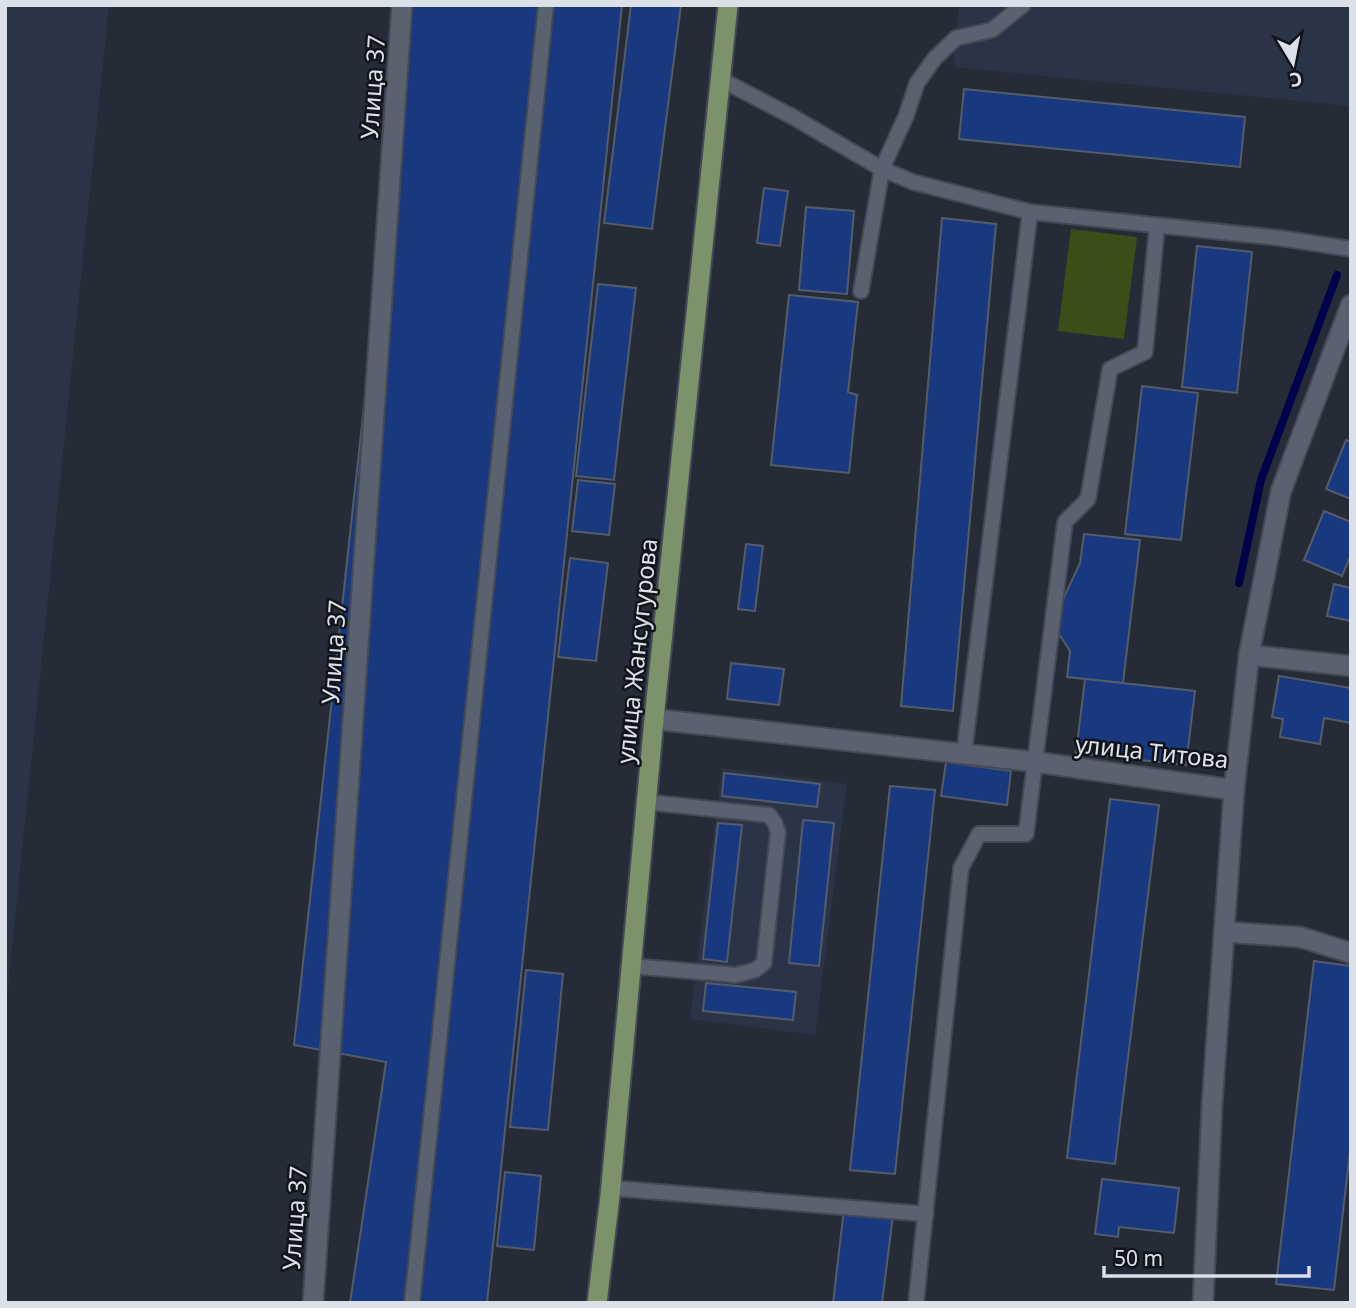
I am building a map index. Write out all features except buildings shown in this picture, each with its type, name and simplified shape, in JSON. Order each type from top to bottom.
[{"type":"main road","name":"улица Жансугурова","points":[[597,1303],[611,1188],[654,719],[729,5]]},
{"type":"street","name":"Улица 37","points":[[313,1303],[402,5]]},
{"type":"street","name":"улица Титова","points":[[654,719],[1036,762],[1234,790],[1249,655],[1281,491],[1351,305]]},
{"type":"street","points":[[1249,655],[1351,666]]},
{"type":"street","points":[[1203,1303],[1212,1105],[1234,790]]},
{"type":"street","points":[[1225,932],[1300,937],[1351,953]]},
{"type":"lane","points":[[412,1303],[546,5]]},
{"type":"lane","points":[[861,291],[882,169],[906,116],[917,83],[935,58],[956,38],[992,30],[1023,5]]},
{"type":"lane","points":[[720,79],[793,117],[882,169],[913,183],[1030,212],[1256,235],[1351,249]]},
{"type":"lane","points":[[964,754],[1030,212]]},
{"type":"lane","points":[[916,1303],[961,868],[979,834],[1026,834],[1065,522],[1088,499],[1110,369],[1146,352],[1157,226]]},
{"type":"lane","points":[[631,966],[736,975],[755,970],[764,963],[778,832],[769,816],[646,802]]},
{"type":"lane","points":[[611,1188],[926,1214]]},
{"type":"shaded area","points":[[5,5],[109,5],[5,1016]]},
{"type":"shaded area","points":[[959,5],[1351,5],[1351,106],[953,67]]},
{"type":"shaded area","points":[[722,768],[847,784],[815,1035],[690,1019]]},
{"type":"green space","points":[[1071,229],[1137,237],[1124,339],[1058,331]]},
{"type":"waterway","points":[[1239,583],[1261,480],[1337,275]]}]
